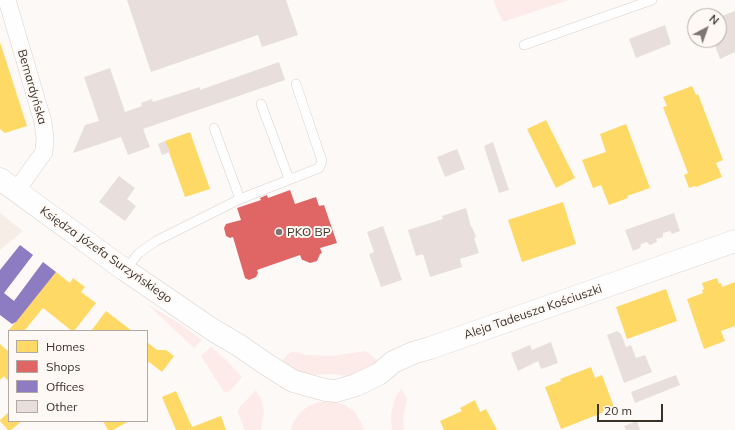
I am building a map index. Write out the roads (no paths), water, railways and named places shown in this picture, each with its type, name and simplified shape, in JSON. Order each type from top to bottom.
[{"type":"street","name":"Bernardyńska","points":[[7,0],[44,122],[46,138],[44,152],[8,185]]},
{"type":"street","name":"Księdza Józefa Surzyńskiego","points":[[8,185],[125,270],[266,364],[293,380],[330,390]]},
{"type":"street","name":"Aleja Tadeusza Kościuszki","points":[[330,390],[356,385],[379,374],[393,362],[413,353],[735,241]]},
{"type":"lane","points":[[524,45],[652,0]]},
{"type":"lane","points":[[125,270],[139,253],[156,240],[240,199],[319,168],[322,162],[296,84]]},
{"type":"lane","points":[[261,104],[289,179]]},
{"type":"lane","points":[[214,128],[240,199]]},
{"type":"place","name":"PKO BP","points":[[279,232]]}]
